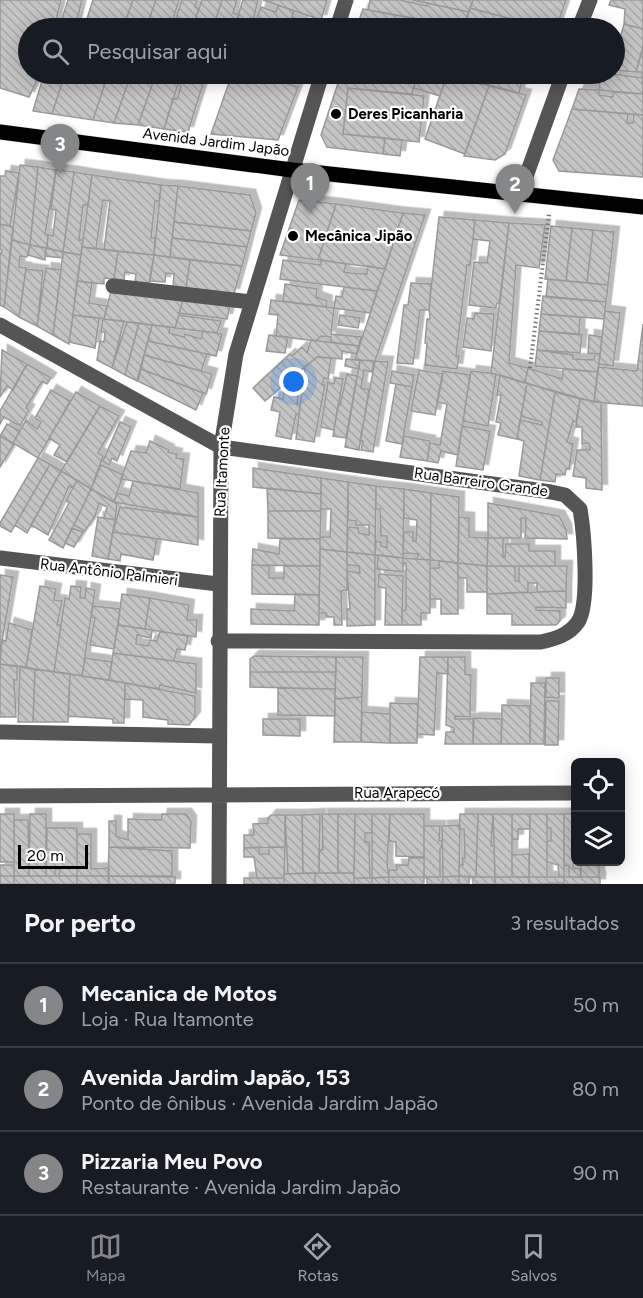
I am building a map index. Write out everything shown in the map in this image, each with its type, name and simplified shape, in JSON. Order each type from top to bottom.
[{"type":"main road","name":"Avenida Jardim Japão","points":[[0,132],[292,170],[643,207]]},
{"type":"street","points":[[340,18],[346,0]]},
{"type":"street","points":[[583,18],[590,0]]},
{"type":"street","name":"Rua Itamonte","points":[[219,884],[218,584],[221,447],[236,354],[319,84]]},
{"type":"street","points":[[520,193],[559,84]]},
{"type":"street","points":[[113,286],[251,302]]},
{"type":"street","points":[[0,325],[221,447]]},
{"type":"street","name":"Rua Barreiro Grande","points":[[218,641],[541,642],[559,638],[578,622],[583,608],[584,537],[580,509],[564,495],[221,447]]},
{"type":"street","points":[[0,551],[16,561]]},
{"type":"street","name":"Rua Antônio Palmieri","points":[[0,558],[218,584]]},
{"type":"street","points":[[0,732],[218,736]]},
{"type":"street","name":"Rua Arapecó","points":[[0,796],[219,793],[571,793]]},
{"type":"path","points":[[530,368],[548,226]]},
{"type":"building","points":[[0,0],[61,0],[56,18],[18,18],[18,84],[35,84],[29,97],[0,88]]},
{"type":"building","points":[[68,0],[82,0],[77,18],[62,18]]},
{"type":"building","points":[[93,0],[133,0],[127,18],[87,18]]},
{"type":"building","points":[[133,0],[156,0],[150,18],[127,18]]},
{"type":"building","points":[[156,0],[179,0],[173,18],[150,18]]},
{"type":"building","points":[[182,0],[197,0],[195,7],[199,9],[196,18],[176,18]]},
{"type":"building","points":[[202,0],[222,0],[216,18],[195,18]]},
{"type":"building","points":[[222,0],[237,0],[233,13],[239,15],[238,18],[216,18]]},
{"type":"building","points":[[243,0],[258,0],[254,18],[237,18]]},
{"type":"building","points":[[263,0],[327,0],[322,18],[315,18]]},
{"type":"building","points":[[370,0],[400,0],[469,12],[467,18],[413,18],[368,10]]},
{"type":"building","points":[[412,0],[473,0],[469,12]]},
{"type":"building","points":[[473,0],[566,0],[560,18],[508,18],[470,8]]},
{"type":"building","points":[[611,0],[643,0],[643,29],[625,24],[625,9],[609,5]]},
{"type":"building","points":[[278,5],[294,11],[292,17],[295,18],[257,18],[261,7],[276,12]]},
{"type":"building","points":[[470,8],[508,18],[467,18]]},
{"type":"building","points":[[363,9],[410,18],[360,18]]},
{"type":"building","points":[[625,24],[643,29],[643,46],[636,72],[625,71]]},
{"type":"building","points":[[643,48],[643,72],[636,72]]},
{"type":"building","points":[[642,72],[643,94],[599,90],[600,84],[625,84],[625,76],[642,78]]},
{"type":"building","points":[[41,84],[62,84],[52,114],[33,111]]},
{"type":"building","points":[[62,84],[105,84],[93,120],[52,114]]},
{"type":"building","points":[[105,84],[128,84],[114,123],[93,120]]},
{"type":"building","points":[[128,84],[152,84],[138,125],[114,123]]},
{"type":"building","points":[[152,84],[178,84],[164,129],[138,125]]},
{"type":"building","points":[[178,84],[203,84],[188,132],[164,129],[173,98],[177,99],[181,86]]},
{"type":"building","points":[[228,84],[288,84],[298,87],[278,140],[211,134]]},
{"type":"building","name":"Deres Picanharia","points":[[338,84],[414,84],[412,94],[348,88],[343,134],[385,138],[383,154],[327,147],[321,135]]},
{"type":"building","points":[[415,84],[444,84],[440,96],[414,88]]},
{"type":"building","points":[[444,84],[489,86],[465,154],[425,139]]},
{"type":"building","points":[[485,84],[521,84],[519,93]]},
{"type":"building","points":[[489,86],[526,95],[505,154],[495,160],[464,156]]},
{"type":"building","points":[[348,88],[424,96],[419,142],[343,134]]},
{"type":"building","points":[[579,89],[599,90],[599,95],[613,97],[613,92],[643,94],[643,115],[572,109]]},
{"type":"building","points":[[572,109],[628,114],[627,123],[633,123],[634,114],[643,115],[643,177],[559,171],[553,160]]},
{"type":"building","points":[[385,138],[402,140],[400,156],[383,154]]},
{"type":"building","points":[[20,165],[38,167],[30,245],[12,240]]},
{"type":"building","points":[[38,167],[56,170],[45,234],[48,235],[47,248],[30,245]]},
{"type":"building","points":[[56,170],[74,172],[63,252],[47,248],[48,235],[53,236],[56,210],[51,209]]},
{"type":"building","points":[[6,171],[19,173],[10,226],[0,224],[0,176],[5,176]]},
{"type":"building","points":[[74,172],[92,175],[88,205],[83,205],[79,240],[83,240],[81,255],[63,252]]},
{"type":"building","points":[[92,175],[161,185],[159,201],[155,201],[151,238],[155,238],[154,255],[104,250],[110,201],[103,200],[96,249],[82,247]]},
{"type":"building","points":[[161,185],[178,186],[170,257],[154,255]]},
{"type":"building","points":[[178,186],[250,195],[256,213],[251,231],[174,222]]},
{"type":"building","points":[[299,200],[336,204],[318,260],[280,255]]},
{"type":"building","points":[[336,204],[403,213],[385,269],[318,260]]},
{"type":"building","points":[[403,213],[425,215],[375,361],[355,360]]},
{"type":"building","points":[[439,217],[475,220],[456,356],[459,356],[457,369],[425,365],[427,319],[430,319],[429,308]]},
{"type":"building","points":[[475,220],[509,223],[500,303],[497,303],[496,308],[469,305],[474,262],[487,263],[490,241],[473,239]]},
{"type":"building","points":[[174,222],[251,231],[247,247],[172,238]]},
{"type":"building","points":[[509,223],[545,225],[539,268],[516,265],[509,363],[528,368],[525,383],[491,373]]},
{"type":"building","points":[[0,224],[13,227],[4,307],[0,305],[0,255],[2,250],[0,249]]},
{"type":"building","points":[[551,226],[572,228],[566,281],[545,279]]},
{"type":"building","points":[[572,228],[593,230],[587,283],[566,281]]},
{"type":"building","points":[[593,230],[614,232],[608,285],[587,283]]},
{"type":"building","points":[[172,238],[247,247],[242,266],[170,257]]},
{"type":"building","points":[[12,240],[30,245],[27,257],[20,256],[19,267],[26,268],[19,317],[4,307]]},
{"type":"building","points":[[30,245],[46,248],[45,260],[28,255]]},
{"type":"building","points":[[82,247],[118,251],[114,279],[104,278],[104,284],[77,281]]},
{"type":"building","points":[[46,248],[63,252],[63,258],[45,256]]},
{"type":"building","points":[[118,251],[154,255],[149,283],[135,282],[136,274],[125,272],[124,280],[114,279]]},
{"type":"building","points":[[63,252],[81,255],[69,344],[53,335]]},
{"type":"building","points":[[154,255],[190,260],[186,288],[173,287],[174,274],[166,273],[165,282],[150,281]]},
{"type":"building","points":[[190,260],[242,266],[234,294],[186,288]]},
{"type":"building","points":[[283,260],[321,265],[321,260],[346,264],[344,272],[350,273],[367,274],[367,266],[385,269],[377,291],[280,279]]},
{"type":"building","points":[[46,268],[61,270],[53,335],[37,326]]},
{"type":"building","points":[[26,269],[43,271],[37,326],[19,317]]},
{"type":"building","points":[[548,279],[608,285],[606,302],[546,297]]},
{"type":"building","points":[[77,281],[92,283],[89,303],[107,306],[104,319],[73,315]]},
{"type":"building","points":[[411,283],[431,284],[429,310],[420,310],[413,364],[397,363],[404,305],[408,305]]},
{"type":"building","points":[[285,284],[317,289],[316,297],[327,301],[326,307],[283,301]]},
{"type":"building","points":[[344,287],[377,291],[370,313],[334,308],[336,296],[342,297]]},
{"type":"building","points":[[111,291],[183,300],[175,328],[104,319]]},
{"type":"building","points":[[543,296],[606,302],[604,319],[541,314]]},
{"type":"building","points":[[183,300],[230,306],[227,319],[179,313]]},
{"type":"building","points":[[271,300],[334,308],[331,334],[361,337],[359,346],[331,342],[331,337],[321,336],[316,341],[276,336],[278,315],[269,314]]},
{"type":"building","points":[[605,311],[620,313],[613,366],[599,364]]},
{"type":"building","points":[[475,313],[494,314],[491,351],[463,347],[467,318],[474,319]]},
{"type":"building","points":[[541,314],[580,317],[579,334],[539,331]]},
{"type":"building","points":[[73,315],[99,318],[95,348],[69,342]]},
{"type":"building","points":[[179,315],[221,321],[217,333],[175,328]]},
{"type":"building","points":[[340,315],[360,318],[358,328],[338,325]]},
{"type":"building","points":[[103,319],[124,321],[112,368],[97,360],[100,341],[104,342],[105,332],[101,332]]},
{"type":"building","points":[[127,322],[139,323],[125,375],[112,368]]},
{"type":"building","points":[[139,323],[152,325],[137,381],[125,375]]},
{"type":"building","points":[[643,324],[643,406],[594,402],[598,367],[637,371]]},
{"type":"building","points":[[152,325],[170,327],[169,333],[184,337],[185,334],[201,339],[203,331],[222,334],[216,356],[148,341]]},
{"type":"building","points":[[539,331],[582,335],[580,353],[537,350]]},
{"type":"building","points":[[269,335],[288,337],[285,353],[266,351]]},
{"type":"building","points":[[589,335],[602,337],[600,354],[588,353]]},
{"type":"building","points":[[311,340],[359,346],[356,354],[342,351],[342,359],[317,357],[265,401],[253,388],[290,354],[292,356],[302,347],[307,353]]},
{"type":"building","points":[[148,341],[207,354],[201,371],[144,355]]},
{"type":"building","points":[[2,350],[27,364],[13,390],[7,386],[0,397]]},
{"type":"building","points":[[537,350],[573,355],[573,359],[594,360],[595,354],[600,354],[598,372],[535,366]]},
{"type":"building","points":[[144,355],[212,374],[206,394],[141,369]]},
{"type":"building","points":[[317,357],[331,358],[328,379],[324,378],[322,385],[325,385],[314,442],[296,439],[305,367]]},
{"type":"building","points":[[346,359],[360,360],[359,369],[345,366]]},
{"type":"building","points":[[360,360],[374,361],[372,372],[364,370],[361,388],[369,390],[359,450],[345,447]]},
{"type":"building","points":[[375,361],[388,362],[373,452],[361,450],[363,441],[360,441]]},
{"type":"building","points":[[27,364],[51,378],[47,384],[42,381],[26,408],[29,410],[20,426],[4,417],[0,424],[0,411]]},
{"type":"building","points":[[528,368],[562,379],[563,369],[598,372],[594,402],[525,383]]},
{"type":"building","points":[[141,369],[203,393],[196,410],[138,381]]},
{"type":"building","points":[[419,370],[443,374],[435,415],[411,411]]},
{"type":"building","points":[[392,371],[414,375],[412,387],[390,383]]},
{"type":"building","points":[[443,371],[470,375],[458,455],[441,451],[438,463],[427,461],[430,443],[440,445],[447,404],[437,402]]},
{"type":"building","points":[[471,371],[496,374],[488,426],[463,421]]},
{"type":"building","points":[[347,374],[357,376],[346,438],[333,436],[338,405],[340,405]]},
{"type":"building","points":[[500,375],[527,383],[517,439],[498,435],[501,423],[496,422],[501,395],[497,395]]},
{"type":"building","points":[[291,378],[300,380],[297,404],[300,404],[291,439],[276,436],[280,412],[271,410],[274,397],[283,399],[286,383]]},
{"type":"building","points":[[335,378],[343,379],[334,430],[321,427],[328,382],[334,384]]},
{"type":"building","points":[[527,383],[555,392],[540,480],[519,476],[524,441],[517,439],[520,420],[542,425],[542,422],[521,416]]},
{"type":"building","points":[[396,384],[412,387],[402,444],[386,441]]},
{"type":"building","points":[[51,390],[70,401],[38,458],[13,443],[26,420],[37,429],[41,422],[35,418]]},
{"type":"building","points":[[76,392],[100,406],[67,462],[54,455],[60,445],[49,438]]},
{"type":"building","points":[[555,392],[580,399],[576,422],[573,421],[567,442],[573,444],[569,469],[566,469],[565,475],[556,474],[555,482],[540,480]]},
{"type":"building","points":[[580,399],[601,402],[602,490],[586,488],[586,478],[573,476],[577,450],[590,450],[589,443],[582,444],[582,427],[576,427]]},
{"type":"building","points":[[100,406],[119,416],[98,453],[103,456],[91,489],[61,471]]},
{"type":"building","points":[[120,422],[131,427],[117,461],[112,458],[109,465],[103,461]]},
{"type":"building","points":[[7,424],[20,431],[13,443],[0,436]]},
{"type":"building","points":[[462,426],[490,431],[483,470],[456,466]]},
{"type":"building","points":[[0,436],[14,444],[0,467]]},
{"type":"building","points":[[404,436],[430,441],[427,461],[400,457]]},
{"type":"building","points":[[150,441],[169,450],[168,452],[177,454],[176,458],[184,459],[180,489],[121,479],[131,451],[146,453]]},
{"type":"building","points":[[38,458],[50,464],[11,532],[0,526],[0,523]]},
{"type":"building","points":[[50,464],[61,471],[27,533],[15,525]]},
{"type":"building","points":[[101,465],[123,475],[114,502],[91,489]]},
{"type":"building","points":[[253,468],[321,478],[321,494],[253,487]]},
{"type":"building","points":[[61,471],[77,480],[73,488],[69,486],[48,535],[31,525]]},
{"type":"building","points":[[321,478],[348,482],[347,552],[320,549],[320,537],[330,537],[331,509],[321,509]]},
{"type":"building","points":[[77,480],[91,489],[63,548],[49,540],[69,503],[66,501]]},
{"type":"building","points":[[133,481],[198,493],[198,517],[114,502],[117,493],[129,496]]},
{"type":"building","points":[[348,482],[376,486],[375,555],[347,552],[348,527],[358,528],[359,533],[369,535],[369,525],[356,525],[356,521],[348,520]]},
{"type":"building","points":[[376,486],[404,489],[403,558],[375,555],[376,541],[381,542],[381,546],[387,547],[387,536],[381,536],[380,509],[376,509]]},
{"type":"building","points":[[267,488],[321,494],[321,511],[268,511]]},
{"type":"building","points":[[91,489],[117,504],[115,520],[104,518],[107,507],[99,503],[95,516],[85,531],[74,525]]},
{"type":"building","points":[[404,489],[431,493],[430,560],[417,559],[418,554],[403,553],[404,532],[413,532],[413,541],[416,541],[417,520],[404,518]]},
{"type":"building","points":[[431,493],[459,497],[458,563],[430,560]]},
{"type":"building","points":[[488,503],[559,516],[566,529],[567,539],[525,538],[526,518],[521,518],[521,538],[488,538]]},
{"type":"building","points":[[120,507],[198,517],[198,545],[113,532]]},
{"type":"building","points":[[268,511],[321,511],[320,539],[268,538]]},
{"type":"building","points":[[98,517],[115,520],[108,559],[92,556]]},
{"type":"building","points":[[459,517],[469,518],[469,537],[488,538],[487,566],[458,563]]},
{"type":"building","points":[[72,528],[83,532],[74,547],[65,543]]},
{"type":"building","points":[[113,532],[157,539],[153,560],[121,554],[120,561],[108,559]]},
{"type":"building","points":[[488,538],[503,538],[503,557],[505,557],[506,544],[529,544],[529,551],[555,551],[555,566],[487,566]]},
{"type":"building","points":[[280,539],[320,539],[320,566],[252,565],[253,549],[279,554]]},
{"type":"building","points":[[320,549],[347,552],[347,590],[341,591],[342,625],[334,625],[334,617],[326,617],[326,613],[319,613]]},
{"type":"building","points":[[347,552],[375,555],[375,625],[347,626],[347,609],[350,609],[347,571],[360,573],[359,566],[347,565]]},
{"type":"building","points":[[378,555],[403,558],[403,572],[377,569]]},
{"type":"building","points":[[403,558],[430,560],[430,613],[421,613],[421,625],[402,625],[402,610],[406,610],[406,563],[403,563]]},
{"type":"building","points":[[439,561],[458,563],[458,614],[441,614],[441,599],[430,599],[430,568],[439,568]]},
{"type":"building","points":[[458,563],[487,566],[487,592],[467,592],[467,578],[458,578]]},
{"type":"building","points":[[252,565],[269,566],[269,578],[284,578],[284,566],[320,566],[319,595],[252,594]]},
{"type":"building","points":[[487,566],[515,566],[515,581],[519,581],[519,566],[567,566],[566,591],[537,592],[537,583],[528,583],[528,592],[487,594]]},
{"type":"building","points":[[379,574],[403,576],[402,625],[385,625],[386,588],[378,587]]},
{"type":"building","points":[[0,575],[13,577],[0,653]]},
{"type":"building","points":[[40,586],[56,589],[54,600],[62,601],[57,625],[61,625],[54,672],[26,668]]},
{"type":"building","points":[[71,586],[81,587],[80,598],[85,598],[86,588],[95,590],[82,676],[54,672],[65,598],[69,599]]},
{"type":"building","points":[[566,591],[566,608],[536,607],[536,610],[560,611],[560,621],[556,625],[512,625],[512,614],[487,614],[487,594]]},
{"type":"building","points":[[122,594],[150,598],[145,629],[118,625]]},
{"type":"building","points":[[295,594],[319,595],[319,625],[251,624],[251,609],[294,611]]},
{"type":"building","points":[[150,598],[189,605],[187,620],[197,620],[196,637],[145,629]]},
{"type":"building","points":[[93,606],[120,609],[114,649],[90,645],[95,618],[91,617]]},
{"type":"building","points":[[9,623],[32,630],[26,668],[0,664],[2,640],[6,641]]},
{"type":"building","points":[[118,625],[152,630],[151,638],[137,635],[136,644],[148,646],[150,640],[157,641],[160,631],[188,636],[185,650],[177,649],[174,661],[113,653]]},
{"type":"building","points":[[113,653],[196,664],[196,693],[160,685],[159,689],[109,680]]},
{"type":"building","points":[[254,656],[336,657],[336,672],[250,672],[250,659]]},
{"type":"building","points":[[336,657],[363,657],[362,697],[335,699]]},
{"type":"building","points":[[420,657],[448,657],[448,674],[437,673],[434,735],[417,734]]},
{"type":"building","points":[[448,657],[465,657],[465,674],[471,675],[470,717],[455,716],[455,719],[473,719],[473,744],[445,744],[446,732],[454,732],[454,728],[446,725]]},
{"type":"building","points":[[85,658],[112,662],[109,680],[82,676]]},
{"type":"building","points":[[0,664],[17,666],[17,680],[14,680],[16,717],[0,717]]},
{"type":"building","points":[[20,666],[35,669],[33,722],[18,722]]},
{"type":"building","points":[[35,669],[70,674],[68,722],[33,722]]},
{"type":"building","points":[[250,672],[336,672],[335,689],[250,687]]},
{"type":"building","points":[[70,674],[125,683],[124,723],[113,723],[113,719],[68,716]]},
{"type":"building","points":[[546,678],[559,678],[559,698],[546,697]]},
{"type":"building","points":[[125,683],[195,696],[195,717],[189,725],[168,724],[168,720],[143,717],[143,700],[125,699]]},
{"type":"building","points":[[531,683],[545,683],[544,744],[530,744]]},
{"type":"building","points":[[278,688],[335,689],[335,716],[278,715]]},
{"type":"building","points":[[362,697],[361,742],[334,742],[335,699]]},
{"type":"building","points":[[546,701],[559,701],[558,745],[545,745]]},
{"type":"building","points":[[390,703],[418,704],[417,743],[390,743]]},
{"type":"building","points":[[502,705],[530,706],[530,744],[501,744]]},
{"type":"building","points":[[362,712],[390,714],[390,743],[361,742]]},
{"type":"building","points":[[474,718],[502,719],[501,744],[473,744]]},
{"type":"building","points":[[263,719],[300,719],[300,736],[263,735]]},
{"type":"building","points":[[571,813],[571,866],[580,869],[581,877],[569,877],[569,866],[564,865],[564,814]]},
{"type":"building","points":[[0,814],[14,814],[14,862],[0,862]]},
{"type":"building","points":[[30,814],[46,814],[46,876],[29,876]]},
{"type":"building","points":[[162,814],[186,814],[191,821],[190,848],[109,847],[109,821],[116,821],[116,836],[128,840],[128,819],[161,820]]},
{"type":"building","points":[[320,814],[319,873],[303,873],[302,815]]},
{"type":"building","points":[[322,814],[338,814],[338,873],[319,873],[319,850],[323,850]]},
{"type":"building","points":[[338,814],[355,814],[354,873],[338,873]]},
{"type":"building","points":[[355,814],[372,814],[372,833],[365,833],[365,842],[369,842],[370,878],[354,878]]},
{"type":"building","points":[[372,814],[390,814],[387,863],[389,877],[372,878]]},
{"type":"building","points":[[390,814],[424,814],[424,857],[396,856],[396,842],[389,841]]},
{"type":"building","points":[[460,814],[478,814],[476,877],[459,876],[459,865],[463,865],[462,858],[465,858],[464,829],[459,829]]},
{"type":"building","points":[[478,814],[493,814],[491,846],[494,845],[495,877],[476,877]]},
{"type":"building","points":[[493,814],[512,814],[512,877],[495,877]]},
{"type":"building","points":[[512,814],[530,814],[530,829],[518,829],[518,839],[512,840]]},
{"type":"building","points":[[530,814],[547,814],[547,877],[529,877]]},
{"type":"building","points":[[547,814],[564,814],[564,877],[559,877],[558,865],[547,862],[547,841],[551,841],[551,828],[547,828]]},
{"type":"building","points":[[271,815],[285,815],[285,847],[244,848],[244,835],[254,835],[253,824],[268,823]]},
{"type":"building","points":[[285,815],[302,815],[303,873],[288,874]]},
{"type":"building","points":[[14,820],[28,820],[29,876],[14,876]]},
{"type":"building","points":[[460,825],[459,876],[443,877],[442,826]]},
{"type":"building","points":[[424,826],[440,826],[439,841],[442,841],[442,847],[440,848],[440,877],[424,877]]},
{"type":"building","points":[[47,828],[77,828],[77,876],[59,876],[60,869],[55,869],[55,876],[46,876]]},
{"type":"building","points":[[77,834],[91,834],[91,869],[109,868],[109,876],[77,876]]},
{"type":"building","points":[[109,847],[172,851],[172,876],[108,876]]},
{"type":"building","points":[[259,847],[259,854],[269,854],[269,847],[285,847],[284,878],[257,878],[254,857],[244,857],[244,848]]},
{"type":"building","points":[[529,854],[529,877],[512,877],[512,855]]},
{"type":"building","points":[[409,858],[424,858],[424,877],[389,877],[389,870],[397,870],[396,865],[408,865]]},
{"type":"building","points":[[0,865],[14,865],[14,876],[0,876]]},
{"type":"building","points":[[581,866],[599,866],[599,877],[581,877]]},
{"type":"building","points":[[315,873],[315,884],[284,884],[284,874]]},
{"type":"building","points":[[315,873],[354,873],[354,884],[315,884]]},
{"type":"building","points":[[0,876],[14,876],[14,884],[0,884]]},
{"type":"building","points":[[14,876],[77,876],[77,884],[14,884]]},
{"type":"building","points":[[77,876],[109,876],[109,884],[77,884]]},
{"type":"building","points":[[108,876],[175,877],[175,884],[109,884]]},
{"type":"building","points":[[459,876],[469,877],[469,884],[459,884]]},
{"type":"building","points":[[459,876],[459,884],[443,884],[443,877]]},
{"type":"building","points":[[389,877],[424,877],[424,884],[389,884]]},
{"type":"building","points":[[389,877],[389,884],[372,884],[372,878]]},
{"type":"building","points":[[427,877],[443,877],[443,884],[427,884]]},
{"type":"building","points":[[473,877],[495,877],[495,884],[473,884]]},
{"type":"building","points":[[495,877],[529,877],[529,884],[495,884]]},
{"type":"building","points":[[529,877],[564,877],[564,883],[529,884]]},
{"type":"building","points":[[564,877],[600,877],[600,884],[564,884]]},
{"type":"building","points":[[244,878],[284,878],[284,884],[244,884]]},
{"type":"building","points":[[354,878],[372,878],[372,884],[354,884]]},
{"type":"place","name":"Deres Picanharia","points":[[336,114]]},
{"type":"place","name":"Pizzaria Meu Povo","points":[[60,174]]},
{"type":"place","name":"Mecanica de Motos","points":[[310,213]]},
{"type":"place","name":"Avenida Jardim Japão, 153","points":[[515,214]]},
{"type":"place","name":"Mecânica Jipão","points":[[293,236]]}]
